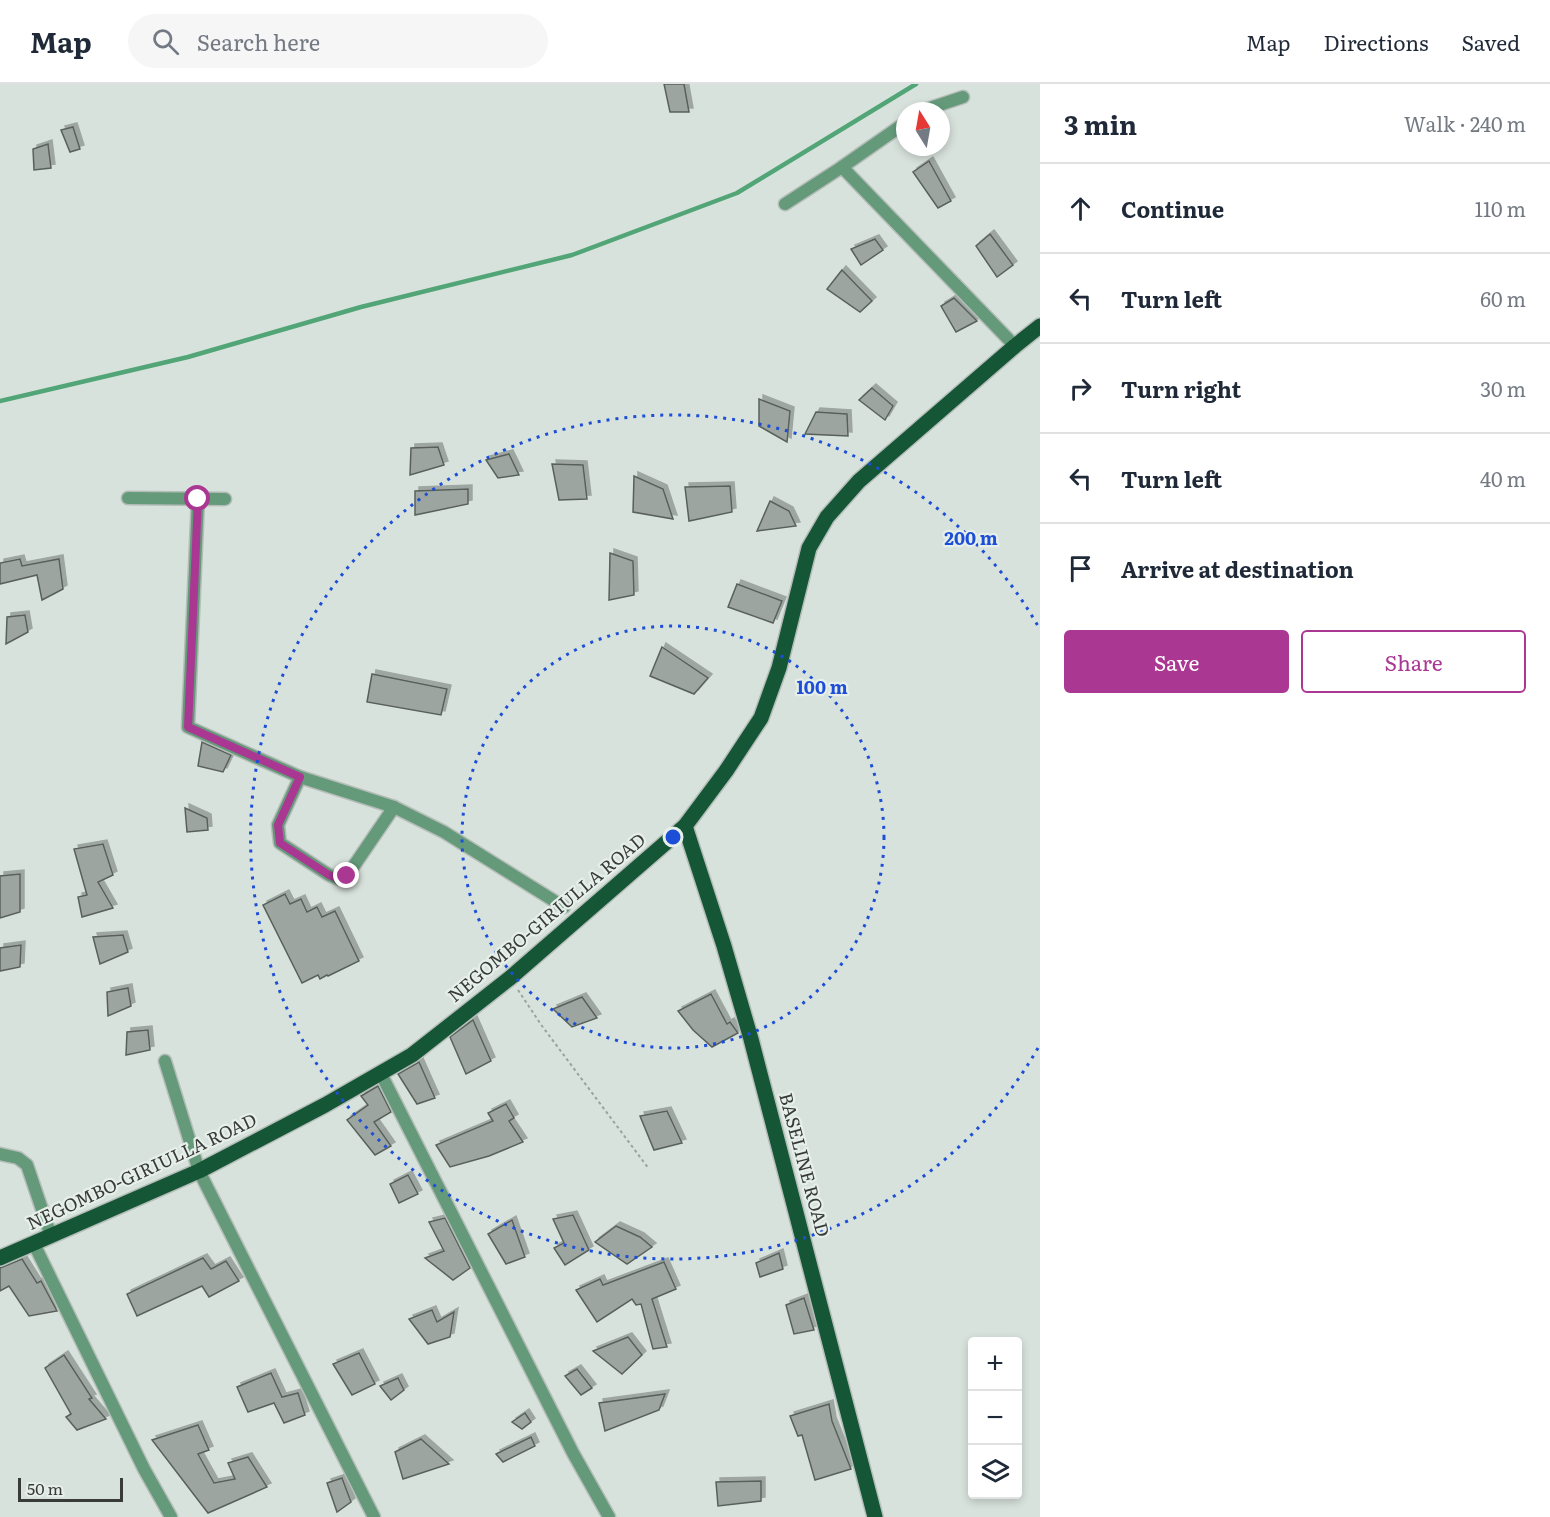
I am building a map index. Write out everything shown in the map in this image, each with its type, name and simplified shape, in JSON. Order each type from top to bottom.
[{"type":"main road","name":"NEGOMBO-GIRIULLA ROAD","points":[[0,1258],[199,1171],[381,1074],[412,1055],[510,978],[685,826],[726,771],[761,718],[779,668],[809,548],[827,517],[859,481],[1040,326]]},
{"type":"main road","name":"BASELINE ROAD","points":[[685,826],[751,1039],[875,1517]]},
{"type":"street","points":[[948,102],[963,97]]},
{"type":"street","points":[[785,204],[896,129]]},
{"type":"street","points":[[842,167],[1015,346]]},
{"type":"street","points":[[128,498],[225,499]]},
{"type":"street","points":[[198,499],[188,727],[300,777],[394,807],[444,832],[564,907]]},
{"type":"street","points":[[300,777],[278,825],[280,843],[339,879],[347,876],[394,807]]},
{"type":"street","points":[[165,1061],[199,1171],[374,1517]]},
{"type":"street","points":[[381,1074],[573,1453],[609,1517]]},
{"type":"street","points":[[0,1154],[18,1158],[27,1165],[51,1236]]},
{"type":"street","points":[[34,1244],[144,1468],[171,1517]]},
{"type":"path","points":[[510,978],[649,1169]]},
{"type":"building","points":[[664,84],[684,84],[689,112],[670,112]]},
{"type":"building","points":[[73,127],[80,149],[70,152],[61,130]]},
{"type":"building","points":[[48,144],[51,168],[34,170],[33,149]]},
{"type":"building","points":[[929,161],[951,201],[938,208],[913,172]]},
{"type":"building","points":[[990,234],[1013,265],[997,277],[976,246]]},
{"type":"building","points":[[875,239],[883,250],[861,265],[851,249]]},
{"type":"building","points":[[842,270],[872,301],[860,312],[827,289]]},
{"type":"building","points":[[954,298],[977,321],[956,332],[941,306]]},
{"type":"building","points":[[872,388],[893,406],[885,420],[859,400]]},
{"type":"building","points":[[759,399],[790,411],[787,442],[759,426]]},
{"type":"building","points":[[816,412],[847,414],[848,436],[805,434]]},
{"type":"building","points":[[438,447],[444,465],[410,475],[411,448]]},
{"type":"building","points":[[509,454],[519,475],[498,478],[486,460]]},
{"type":"building","points":[[552,464],[583,465],[587,499],[559,500]]},
{"type":"building","points":[[634,476],[663,489],[673,519],[633,512]]},
{"type":"building","points":[[730,486],[732,512],[689,521],[685,487]]},
{"type":"building","points":[[468,489],[468,504],[415,515],[415,491]]},
{"type":"building","points":[[770,501],[789,511],[796,526],[757,531]]},
{"type":"building","points":[[610,553],[633,561],[634,595],[609,600]]},
{"type":"building","points":[[20,559],[22,566],[59,559],[63,589],[42,600],[37,575],[0,584],[0,563]]},
{"type":"building","points":[[737,584],[782,601],[773,623],[728,607]]},
{"type":"building","points":[[25,615],[28,632],[6,644],[7,617]]},
{"type":"building","points":[[662,647],[708,678],[694,694],[650,676]]},
{"type":"building","points":[[372,674],[447,689],[441,715],[367,702]]},
{"type":"building","points":[[202,742],[231,755],[223,772],[198,766]]},
{"type":"building","points":[[185,808],[207,818],[208,830],[187,832]]},
{"type":"building","points":[[103,844],[113,875],[98,882],[113,908],[82,917],[78,897],[87,895],[74,849]]},
{"type":"building","points":[[20,874],[20,912],[0,918],[0,876]]},
{"type":"building","points":[[285,894],[290,904],[301,899],[307,912],[317,907],[322,917],[335,911],[359,961],[328,976],[320,979],[318,975],[302,983],[263,905]]},
{"type":"building","points":[[123,935],[128,952],[100,964],[93,937]]},
{"type":"building","points":[[21,945],[20,967],[0,971],[0,948]]},
{"type":"building","points":[[128,988],[131,1006],[108,1016],[107,992]]},
{"type":"building","points":[[711,994],[727,1024],[730,1022],[738,1033],[712,1047],[693,1030],[678,1011]]},
{"type":"building","points":[[582,997],[597,1018],[572,1027],[553,1009]]},
{"type":"building","points":[[473,1020],[491,1061],[466,1074],[450,1037]]},
{"type":"building","points":[[148,1030],[150,1050],[126,1055],[127,1032]]},
{"type":"building","points":[[419,1062],[435,1098],[417,1104],[398,1074]]},
{"type":"building","points":[[378,1086],[391,1112],[374,1122],[391,1146],[375,1155],[347,1120],[368,1105],[361,1096]]},
{"type":"building","points":[[506,1104],[514,1118],[509,1121],[523,1142],[489,1156],[450,1167],[436,1145],[493,1121],[488,1113]]},
{"type":"building","points":[[667,1111],[682,1143],[654,1150],[640,1116]]},
{"type":"building","points":[[408,1175],[418,1194],[399,1203],[390,1184]]},
{"type":"building","points":[[573,1215],[589,1250],[565,1265],[554,1248],[564,1243],[553,1219]]},
{"type":"building","points":[[445,1218],[470,1268],[453,1280],[425,1258],[444,1251],[429,1222]]},
{"type":"building","points":[[512,1220],[525,1257],[506,1264],[488,1234]]},
{"type":"building","points":[[616,1226],[640,1237],[652,1247],[627,1264],[595,1242]]},
{"type":"building","points":[[779,1253],[783,1269],[760,1277],[756,1263]]},
{"type":"building","points":[[203,1258],[211,1269],[226,1261],[239,1281],[209,1297],[202,1286],[137,1316],[127,1294]]},
{"type":"building","points":[[22,1259],[37,1283],[41,1281],[57,1311],[29,1316],[9,1286],[0,1291],[0,1268]]},
{"type":"building","points":[[664,1262],[676,1289],[652,1299],[667,1347],[653,1349],[641,1304],[636,1305],[632,1299],[597,1322],[576,1290],[600,1279],[603,1285]]},
{"type":"building","points":[[804,1298],[814,1330],[794,1334],[786,1305]]},
{"type":"building","points":[[432,1310],[437,1322],[454,1312],[450,1337],[428,1344],[409,1319]]},
{"type":"building","points":[[628,1337],[642,1355],[622,1374],[593,1351]]},
{"type":"building","points":[[359,1353],[375,1384],[352,1395],[333,1364]]},
{"type":"building","points":[[64,1355],[92,1398],[89,1399],[106,1419],[77,1430],[66,1417],[71,1414],[45,1368]]},
{"type":"building","points":[[577,1369],[592,1388],[581,1395],[565,1376]]},
{"type":"building","points":[[271,1373],[282,1397],[298,1393],[305,1415],[284,1423],[274,1403],[248,1412],[237,1387]]},
{"type":"building","points":[[398,1378],[404,1390],[391,1400],[380,1386]]},
{"type":"building","points":[[665,1394],[659,1410],[605,1431],[599,1403]]},
{"type":"building","points":[[829,1404],[832,1421],[851,1469],[815,1480],[802,1435],[798,1436],[790,1416]]},
{"type":"building","points":[[525,1413],[531,1422],[522,1429],[512,1422]]},
{"type":"building","points":[[198,1425],[209,1450],[198,1454],[214,1483],[235,1479],[228,1463],[248,1457],[267,1487],[208,1513],[152,1440]]},
{"type":"building","points":[[531,1437],[535,1446],[503,1462],[496,1454]]},
{"type":"building","points":[[421,1439],[449,1464],[403,1479],[395,1452]]},
{"type":"building","points":[[342,1478],[351,1502],[337,1512],[327,1483]]},
{"type":"building","points":[[761,1481],[761,1501],[718,1506],[716,1482]]},
{"type":"waterway","points":[[0,401],[188,357],[361,307],[572,255],[737,193],[916,84]]},
{"type":"route","points":[[198,499],[188,727],[300,777],[278,825],[280,843],[329,875],[339,879],[347,876]]}]
